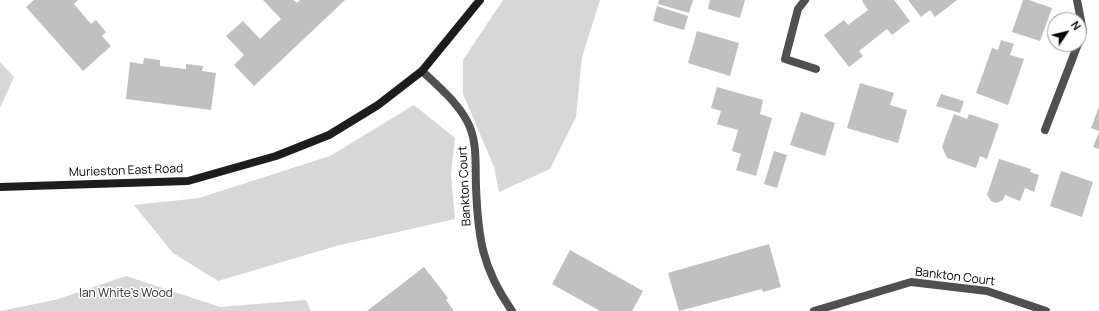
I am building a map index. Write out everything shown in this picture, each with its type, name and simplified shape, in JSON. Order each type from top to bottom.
[{"type":"street","name":"Murieston East Road","points":[[0,187],[188,181],[276,156],[329,135],[378,105],[422,71],[480,0]]},
{"type":"street","points":[[805,0],[798,9],[785,59],[816,69]]},
{"type":"street","points":[[1077,0],[1079,12]]},
{"type":"street","points":[[1045,130],[1075,52]]},
{"type":"street","name":"Bankton Court","points":[[422,71],[451,100],[467,121],[475,141],[477,218],[482,248],[490,275],[512,311]]},
{"type":"street","name":"Bankton Court","points":[[814,311],[911,282],[987,291],[1046,311]]},
{"type":"green space","points":[[503,0],[600,0],[582,57],[576,117],[550,169],[499,192],[494,167],[463,94],[463,60]]},
{"type":"green space","points":[[0,62],[14,77],[0,108]]},
{"type":"green space","points":[[414,105],[455,138],[451,175],[455,219],[336,246],[218,281],[173,253],[134,205],[199,198],[330,156]]},
{"type":"green space","name":"Ian White's Wood","points":[[126,276],[220,307],[306,300],[311,311],[0,311],[55,300]]},
{"type":"building","points":[[34,0],[78,0],[74,4],[91,24],[96,20],[106,32],[102,36],[111,46],[83,71],[26,7]]},
{"type":"building","points":[[263,0],[293,0],[297,3],[300,0],[345,0],[254,86],[234,65],[244,55],[226,36],[243,21],[260,39],[281,19]]},
{"type":"building","points":[[659,0],[693,0],[689,13],[658,4]]},
{"type":"building","points":[[710,0],[745,0],[740,18],[708,9]]},
{"type":"building","points":[[894,0],[910,21],[892,35],[887,29],[859,51],[863,56],[849,67],[824,35],[844,20],[848,25],[868,10],[862,1]]},
{"type":"building","points":[[908,0],[957,0],[935,17],[930,10],[921,17]]},
{"type":"building","points":[[1023,0],[1029,0],[1052,8],[1051,12],[1047,12],[1047,22],[1040,41],[1012,32]]},
{"type":"building","points":[[657,6],[688,16],[684,30],[653,21]]},
{"type":"building","points":[[697,31],[739,43],[730,76],[688,63]]},
{"type":"building","points":[[1001,40],[1014,44],[1010,55],[1024,59],[1008,105],[976,93],[992,48],[998,50]]},
{"type":"building","points":[[144,58],[160,60],[160,66],[186,69],[186,64],[203,66],[202,71],[216,73],[211,110],[126,99],[130,62],[143,64]]},
{"type":"building","points":[[860,83],[894,93],[890,105],[907,110],[898,143],[847,128]]},
{"type":"building","points":[[717,87],[763,100],[760,114],[772,118],[756,176],[736,170],[741,154],[732,151],[738,130],[717,124],[721,111],[711,108]]},
{"type":"building","points":[[941,94],[964,101],[960,113],[936,106]]},
{"type":"building","points":[[1099,107],[1099,131],[1091,128]]},
{"type":"building","points":[[801,112],[835,123],[825,156],[790,145]]},
{"type":"building","points":[[954,114],[967,119],[969,114],[999,124],[987,159],[980,156],[976,168],[947,158],[942,147]]},
{"type":"building","points":[[1099,132],[1099,149],[1093,147]]},
{"type":"building","points":[[774,151],[787,155],[777,188],[764,184]]},
{"type":"building","points":[[999,159],[1031,169],[1030,172],[1039,175],[1034,192],[1025,188],[1020,201],[1005,195],[1003,200],[996,203],[991,201],[987,195]]},
{"type":"building","points":[[1061,171],[1093,182],[1082,217],[1050,206]]},
{"type":"building","points":[[769,244],[781,287],[763,292],[762,289],[679,311],[668,273]]},
{"type":"building","points":[[570,250],[643,291],[632,311],[600,311],[552,284]]},
{"type":"building","points":[[424,267],[448,298],[446,300],[454,311],[367,311]]}]
